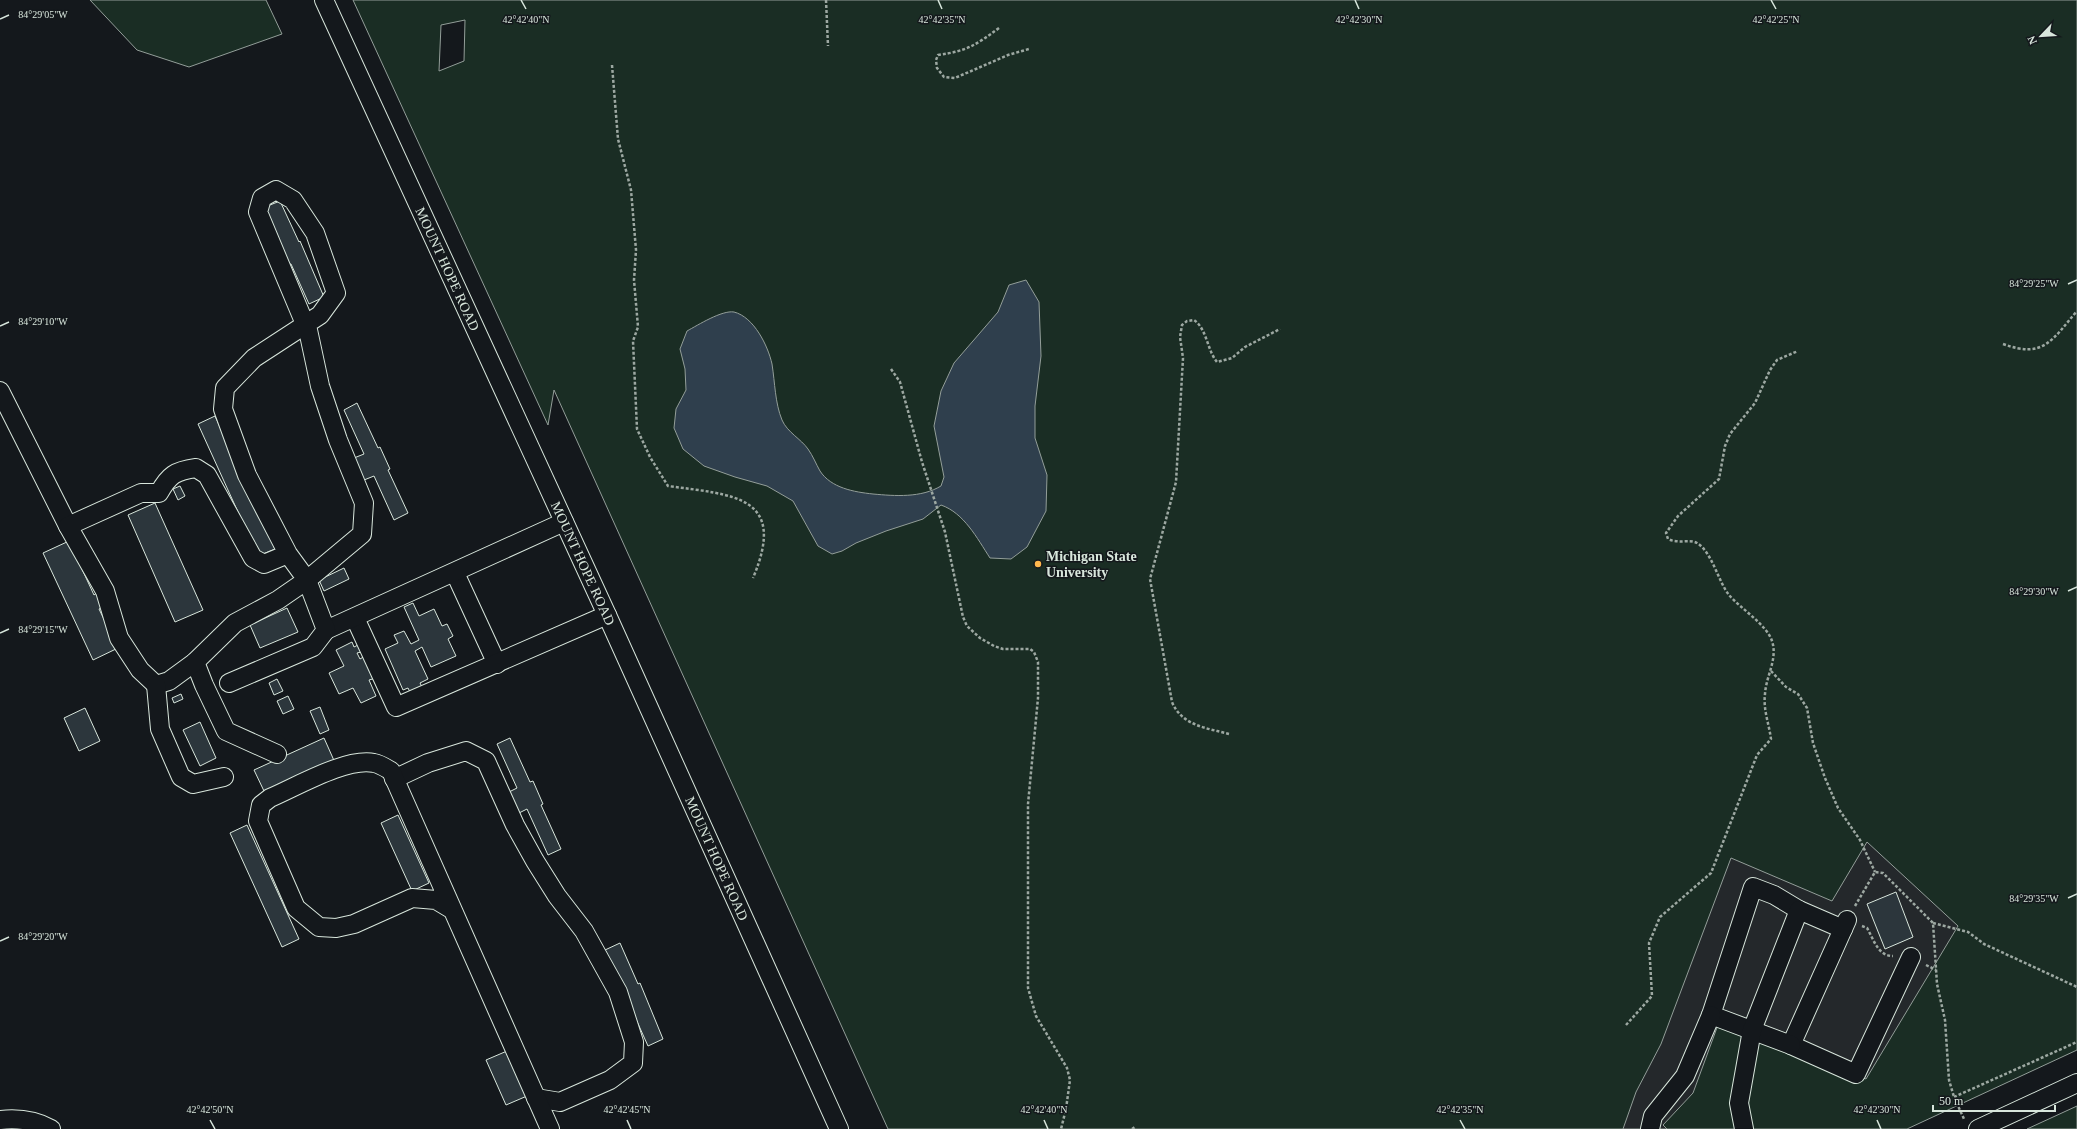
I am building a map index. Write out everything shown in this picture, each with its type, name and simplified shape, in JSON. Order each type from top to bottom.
[{"type":"street","name":"MOUNT HOPE ROAD","points":[[324,0],[564,522],[839,1129]]},
{"type":"street","points":[[156,685],[169,681],[195,662],[235,623],[278,600],[307,580],[362,534],[364,503],[338,440],[320,386],[306,324],[258,212],[262,198],[276,190],[293,200],[315,233],[336,293],[320,315],[306,324],[254,358],[225,388],[224,409],[247,475],[288,554],[307,580],[326,630]]},
{"type":"street","points":[[0,391],[68,526],[106,591],[120,638],[140,670],[156,685],[160,729],[181,777],[193,784],[224,777]]},
{"type":"street","points":[[68,526],[141,493],[158,493],[167,478],[183,470],[196,468],[207,475],[253,558],[264,564],[288,554]]},
{"type":"street","points":[[229,683],[313,646],[326,630],[455,573],[564,522]]},
{"type":"street","points":[[455,573],[496,664]]},
{"type":"street","points":[[355,618],[396,707],[606,615]]},
{"type":"street","points":[[195,662],[204,685],[226,731],[277,754]]},
{"type":"street","points":[[394,779],[428,763],[466,751],[486,761],[515,825],[532,855],[557,896],[584,931],[618,992],[634,1042],[633,1063],[610,1080],[560,1102],[536,1098]]},
{"type":"street","points":[[451,908],[436,900],[412,898],[354,924],[336,928],[319,927],[296,908],[258,821],[261,805],[270,798],[344,765],[361,761],[376,763],[391,771],[550,1129]]},
{"type":"street","points":[[1650,1129],[1653,1116],[1685,1076],[1711,1015],[1753,887],[1774,894],[1799,910],[1845,925],[1791,1046]]},
{"type":"street","points":[[1744,1129],[1739,1103],[1752,1030],[1799,910]]},
{"type":"street","points":[[1711,1015],[1752,1030],[1856,1074],[1912,957]]},
{"type":"street","points":[[1978,1129],[2077,1083]]},
{"type":"street","points":[[0,1120],[10,1119],[38,1122],[51,1129]]},
{"type":"path","points":[[826,0],[828,46]]},
{"type":"path","points":[[999,28],[975,46],[960,51],[938,55],[936,60],[937,68],[944,78],[955,78],[1008,55],[1029,49]]},
{"type":"path","points":[[612,65],[618,139],[631,190],[636,250],[634,280],[638,327],[633,341],[636,429],[650,457],[668,486],[724,494],[750,504],[763,520],[764,532],[762,556],[753,578]]},
{"type":"path","points":[[2003,344],[2018,349],[2039,348],[2047,344],[2077,311]]},
{"type":"path","points":[[1229,734],[1194,724],[1183,719],[1176,712],[1172,702],[1150,579],[1176,482],[1183,358],[1180,337],[1182,325],[1187,321],[1194,320],[1199,324],[1210,354],[1217,362],[1232,358],[1245,347],[1280,329]]},
{"type":"path","points":[[1626,1026],[1652,996],[1649,943],[1660,917],[1711,873],[1757,755],[1771,739],[1764,695],[1775,654],[1772,640],[1761,625],[1728,594],[1706,552],[1694,542],[1675,542],[1668,539],[1666,532],[1678,516],[1719,479],[1725,446],[1730,434],[1754,403],[1770,370],[1777,360],[1798,351]]},
{"type":"path","points":[[890,369],[900,382],[941,519],[963,617],[967,626],[980,638],[994,646],[1003,649],[1030,649],[1034,652],[1038,662],[1038,698],[1028,804],[1028,988],[1036,1016],[1067,1068],[1070,1080],[1066,1109],[1061,1129]]},
{"type":"path","points":[[1770,670],[1786,687],[1798,694],[1807,708],[1814,743],[1825,778],[1838,808],[1860,840],[1874,872]]},
{"type":"path","points":[[1933,923],[1968,932],[1984,944],[2077,987]]},
{"type":"path","points":[[1845,925],[1867,928],[1881,953],[1886,956],[1912,957]]},
{"type":"path","points":[[1954,1097],[2077,1042]]},
{"type":"green space","points":[[90,0],[266,0],[282,34],[189,67],[137,50]]},
{"type":"green space","name":"Michigan State University","points":[[353,0],[2077,0],[2077,1050],[1907,1129],[888,1129],[554,390],[548,425]],"holes":[[[465,20],[464,61],[439,71],[441,25]]]},
{"type":"green space","points":[[2077,1106],[2077,1129],[2027,1129]]},
{"type":"shaded area","points":[[1867,842],[1958,926],[1866,1079],[1762,1035],[1722,1014],[1693,1093],[1663,1125],[1667,1129],[1623,1129],[1636,1092],[1661,1044],[1731,858],[1832,901]]},
{"type":"water","points":[[1026,280],[1039,302],[1041,356],[1035,406],[1035,438],[1047,475],[1046,511],[1027,547],[1011,559],[990,558],[963,520],[957,514],[941,505],[923,519],[886,531],[832,554],[818,546],[793,501],[767,486],[704,466],[683,449],[674,428],[676,409],[686,390],[685,369],[680,349],[687,331],[723,313],[734,312],[748,320],[759,333],[772,364],[777,400],[782,420],[787,428],[808,449],[825,477],[844,488],[866,493],[908,495],[925,493],[933,490],[941,486],[944,477],[934,426],[941,391],[954,363],[998,312],[1009,285]]},
{"type":"building","points":[[280,201],[299,242],[300,241],[324,297],[309,304],[291,264],[289,264],[265,207]]},
{"type":"building","points":[[357,403],[378,448],[380,447],[390,469],[388,470],[408,513],[394,520],[374,476],[364,480],[354,458],[364,454],[344,410]]},
{"type":"building","points":[[215,416],[275,549],[258,556],[198,424]]},
{"type":"building","points":[[180,486],[185,496],[178,500],[173,489]]},
{"type":"building","points":[[155,503],[203,610],[175,622],[128,515]]},
{"type":"building","points":[[69,541],[94,595],[98,592],[105,606],[99,609],[118,648],[93,660],[43,553]]},
{"type":"building","points":[[344,568],[349,579],[324,591],[319,580]]},
{"type":"building","points":[[413,603],[419,616],[434,609],[442,626],[447,624],[453,636],[448,639],[456,656],[431,667],[422,647],[415,651],[428,679],[420,683],[423,689],[411,694],[408,688],[403,690],[385,649],[398,643],[394,635],[404,631],[411,644],[419,640],[404,607]]},
{"type":"building","points":[[287,608],[298,632],[260,648],[250,625]]},
{"type":"building","points":[[352,642],[354,647],[358,645],[361,652],[357,653],[360,659],[365,656],[376,678],[369,680],[376,696],[361,703],[353,688],[339,694],[329,673],[344,666],[336,650]]},
{"type":"building","points":[[277,679],[283,691],[274,695],[269,683]]},
{"type":"building","points":[[181,694],[183,699],[174,703],[172,698]]},
{"type":"building","points":[[288,696],[294,709],[283,714],[277,701]]},
{"type":"building","points":[[320,707],[329,730],[320,734],[310,711]]},
{"type":"building","points":[[85,708],[100,741],[79,751],[64,718]]},
{"type":"building","points":[[200,722],[216,758],[200,766],[183,730]]},
{"type":"building","points":[[324,738],[336,765],[264,791],[254,770]]},
{"type":"building","points":[[510,738],[530,782],[533,781],[543,804],[541,805],[561,849],[548,855],[527,809],[517,814],[507,793],[517,788],[497,744]]},
{"type":"building","points":[[398,815],[429,883],[412,891],[381,823]]},
{"type":"building","points":[[247,825],[299,939],[282,947],[230,833]]},
{"type":"building","points":[[1896,892],[1913,937],[1885,949],[1867,904]]},
{"type":"building","points":[[620,943],[638,984],[640,983],[663,1039],[648,1046],[605,950]]},
{"type":"building","points":[[507,1051],[527,1096],[506,1105],[486,1060]]},
{"type":"place","name":"Michigan State University","points":[[1038,564]]}]
